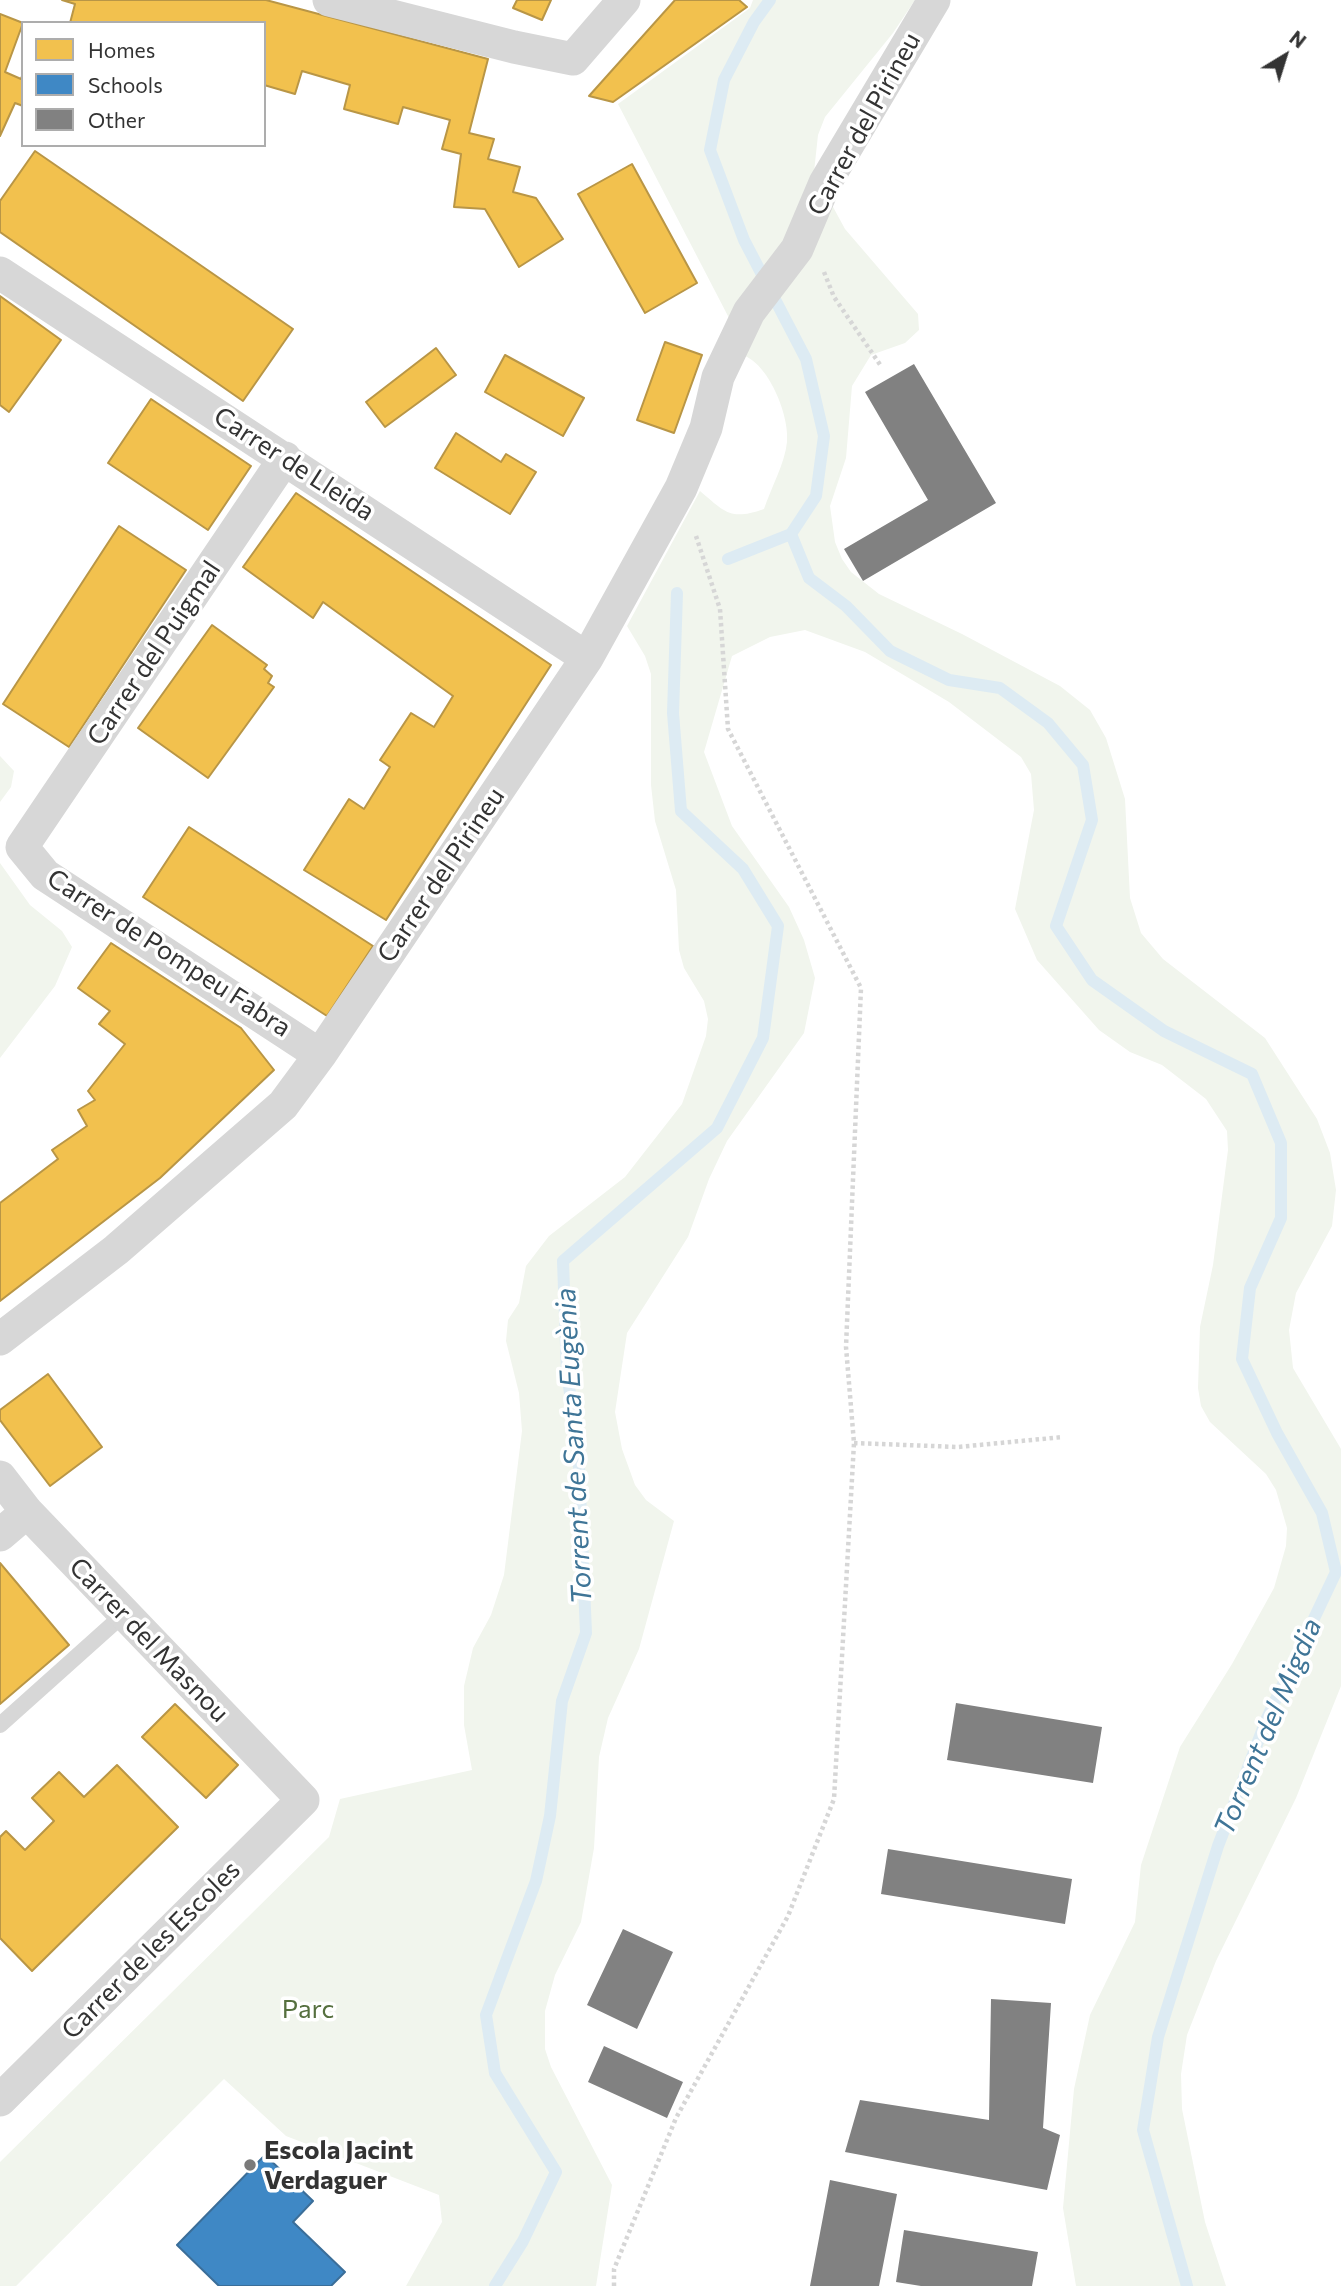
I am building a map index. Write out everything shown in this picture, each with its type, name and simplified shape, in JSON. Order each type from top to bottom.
[{"type":"street","points":[[329,0],[514,47],[573,59],[624,0]]},
{"type":"street","name":"Carrer del Pirineu","points":[[0,1339],[116,1250],[284,1105],[320,1055],[587,658],[681,488],[706,428],[718,377],[749,312],[801,239],[825,183],[934,0]]},
{"type":"street","name":"Carrer de Lleida","points":[[0,272],[587,658]]},
{"type":"street","name":"Carrer del Puigmal","points":[[22,847],[285,458]]},
{"type":"street","name":"Carrer de Pompeu Fabra","points":[[22,847],[45,875],[320,1055]]},
{"type":"street","name":"Carrer del Masnou","points":[[0,1477],[27,1512],[303,1800]]},
{"type":"street","points":[[0,1535],[27,1512]]},
{"type":"street","name":"Carrer de les Escoles","points":[[0,2100],[303,1800]]},
{"type":"lane","points":[[0,1725],[124,1614]]},
{"type":"path","points":[[801,239],[834,297],[881,366]]},
{"type":"path","points":[[614,2286],[614,2269],[676,2118],[788,1916],[834,1799],[854,1443],[846,1347],[861,988],[728,729],[720,609],[681,488]]},
{"type":"path","points":[[854,1443],[958,1447],[1063,1437]]},
{"type":"green space","name":"Parc","points":[[753,0],[915,0],[893,33],[825,117],[818,135],[814,172],[845,229],[918,314],[919,330],[905,343],[871,355],[852,386],[846,458],[830,506],[835,542],[842,559],[851,572],[879,594],[1060,686],[1090,710],[1106,738],[1125,799],[1130,898],[1141,933],[1163,959],[1265,1038],[1317,1119],[1330,1153],[1336,1190],[1332,1226],[1296,1293],[1289,1330],[1293,1368],[1341,1449],[1341,1686],[1296,1798],[1216,1961],[1187,2035],[1181,2074],[1182,2109],[1205,2222],[1226,2286],[1076,2286],[1063,2208],[1074,2089],[1090,2015],[1135,1922],[1141,1865],[1180,1747],[1232,1664],[1274,1588],[1286,1546],[1287,1528],[1276,1490],[1266,1474],[1210,1422],[1201,1406],[1198,1388],[1200,1327],[1213,1265],[1228,1150],[1227,1131],[1206,1099],[1162,1065],[1130,1052],[1099,1030],[1037,960],[1015,909],[1034,810],[1031,774],[1021,757],[949,702],[865,652],[805,630],[770,637],[732,656],[704,752],[732,826],[789,907],[804,940],[815,978],[804,1033],[727,1141],[709,1179],[688,1237],[627,1333],[615,1412],[622,1449],[635,1485],[646,1500],[674,1521],[639,1649],[608,1718],[599,1757],[594,1848],[581,1922],[555,1975],[545,2011],[545,2049],[551,2067],[612,2185],[596,2286],[406,2286],[442,2222],[439,2195],[286,2136],[224,2079],[16,2286],[0,2286],[0,2162],[329,1837],[340,1799],[472,1770],[464,1725],[464,1686],[473,1648],[491,1615],[504,1575],[522,1431],[519,1393],[506,1341],[508,1320],[519,1303],[526,1266],[549,1236],[625,1177],[682,1104],[706,1036],[708,1019],[704,1001],[684,968],[679,950],[676,890],[655,821],[651,785],[651,674],[645,656],[627,626],[700,491],[722,509],[735,514],[764,509],[781,467],[787,442],[785,418],[775,391],[760,368],[742,355],[729,318],[618,104],[750,8]]},
{"type":"green space","points":[[0,756],[14,771],[11,787],[0,802]]},
{"type":"green space","points":[[0,863],[30,905],[62,931],[72,947],[55,986],[0,1058]]},
{"type":"building: Homes","points":[[62,0],[266,0],[488,59],[469,133],[494,139],[488,159],[520,167],[513,192],[536,198],[563,239],[519,267],[485,209],[454,207],[461,154],[442,149],[450,120],[403,107],[398,124],[344,109],[350,85],[302,71],[295,94],[266,86],[266,21],[71,21],[75,4]]},
{"type":"building: Homes","points":[[517,0],[551,0],[542,20],[513,8]]},
{"type":"building: Homes","points":[[675,0],[739,0],[747,7],[613,102],[589,96]]},
{"type":"building: Homes","points":[[0,14],[21,22],[5,72],[21,79],[21,105],[15,103],[0,136]]},
{"type":"building: Homes","points":[[35,151],[293,329],[243,401],[0,232],[0,201]]},
{"type":"building: Homes","points":[[632,164],[697,283],[645,313],[578,194]]},
{"type":"building: Homes","points":[[0,296],[61,340],[9,412],[0,405]]},
{"type":"building: Homes","points":[[665,342],[702,355],[674,433],[637,420]]},
{"type":"building: Homes","points":[[436,348],[456,375],[385,427],[366,402]]},
{"type":"building: Homes","points":[[505,355],[584,398],[563,436],[485,392]]},
{"type":"building: Homes","points":[[151,399],[251,466],[208,530],[108,463]]},
{"type":"building: Homes","points":[[456,433],[501,462],[506,454],[536,472],[510,514],[435,468]]},
{"type":"building: Homes","points":[[296,493],[551,665],[386,920],[304,870],[349,799],[364,809],[390,767],[380,760],[411,713],[434,727],[453,696],[323,602],[313,618],[243,567]]},
{"type":"building: Homes","points":[[119,526],[186,570],[69,747],[3,704]]},
{"type":"building: Homes","points":[[212,625],[267,665],[264,669],[272,676],[268,683],[274,687],[208,778],[138,728]]},
{"type":"building: Homes","points":[[189,827],[373,946],[327,1016],[143,897]]},
{"type":"building: Homes","points":[[111,943],[241,1028],[274,1070],[160,1178],[0,1301],[0,1203],[58,1159],[52,1150],[87,1126],[78,1110],[95,1100],[88,1091],[125,1044],[99,1024],[110,1011],[78,988]]},
{"type":"building: Homes","points":[[48,1374],[102,1447],[50,1486],[0,1420],[0,1410]]},
{"type":"building: Homes","points":[[0,1563],[69,1645],[0,1704]]},
{"type":"building: Homes","points":[[175,1704],[238,1765],[206,1798],[142,1737]]},
{"type":"building: Homes","points":[[117,1765],[178,1827],[32,1971],[0,1938],[0,1837],[6,1831],[25,1850],[54,1821],[32,1798],[59,1772],[84,1797]]},
{"type":"building: Schools","points":[[265,2155],[313,2201],[293,2222],[345,2272],[331,2286],[219,2286],[177,2245]]},
{"type":"building: Other","points":[[914,364],[996,503],[863,581],[844,549],[928,500],[865,392]]},
{"type":"building: Other","points":[[956,1703],[1102,1727],[1093,1783],[947,1760]]},
{"type":"building: Other","points":[[888,1849],[1072,1879],[1065,1924],[881,1894]]},
{"type":"building: Other","points":[[623,1929],[673,1952],[637,2029],[587,2005]]},
{"type":"building: Other","points":[[991,1999],[1051,2003],[1043,2128],[1060,2135],[1047,2190],[845,2152],[860,2100],[989,2120]]},
{"type":"building: Other","points":[[604,2046],[683,2082],[667,2118],[588,2082]]},
{"type":"building: Other","points":[[830,2180],[897,2194],[879,2286],[810,2286]]},
{"type":"building: Other","points":[[904,2230],[1038,2252],[1032,2286],[921,2286],[896,2282]]},
{"type":"waterway","name":"Torrent del Migdia","points":[[770,0],[754,22],[724,80],[710,150],[744,240],[806,359],[824,436],[816,496],[791,534],[809,578],[846,606],[890,651],[949,680],[1000,688],[1048,723],[1083,765],[1092,820],[1056,926],[1092,980],[1164,1031],[1252,1074],[1281,1143],[1281,1218],[1250,1288],[1242,1359],[1277,1433],[1322,1513],[1336,1572],[1267,1718],[1218,1846],[1158,2037],[1143,2130],[1187,2286]]},
{"type":"waterway","name":"Torrent de Santa Eugènia","points":[[728,559],[791,534]]},
{"type":"waterway","name":"Torrent de Santa Eugènia","points":[[495,2286],[523,2241],[556,2172],[495,2073],[486,2015],[536,1881],[550,1816],[562,1701],[586,1633],[578,1444],[567,1374],[563,1261],[717,1128],[763,1038],[778,926],[743,869],[681,811],[673,713],[677,593]]},
{"type":"place","name":"Escola Jacint Verdaguer","points":[[250,2165]]}]
